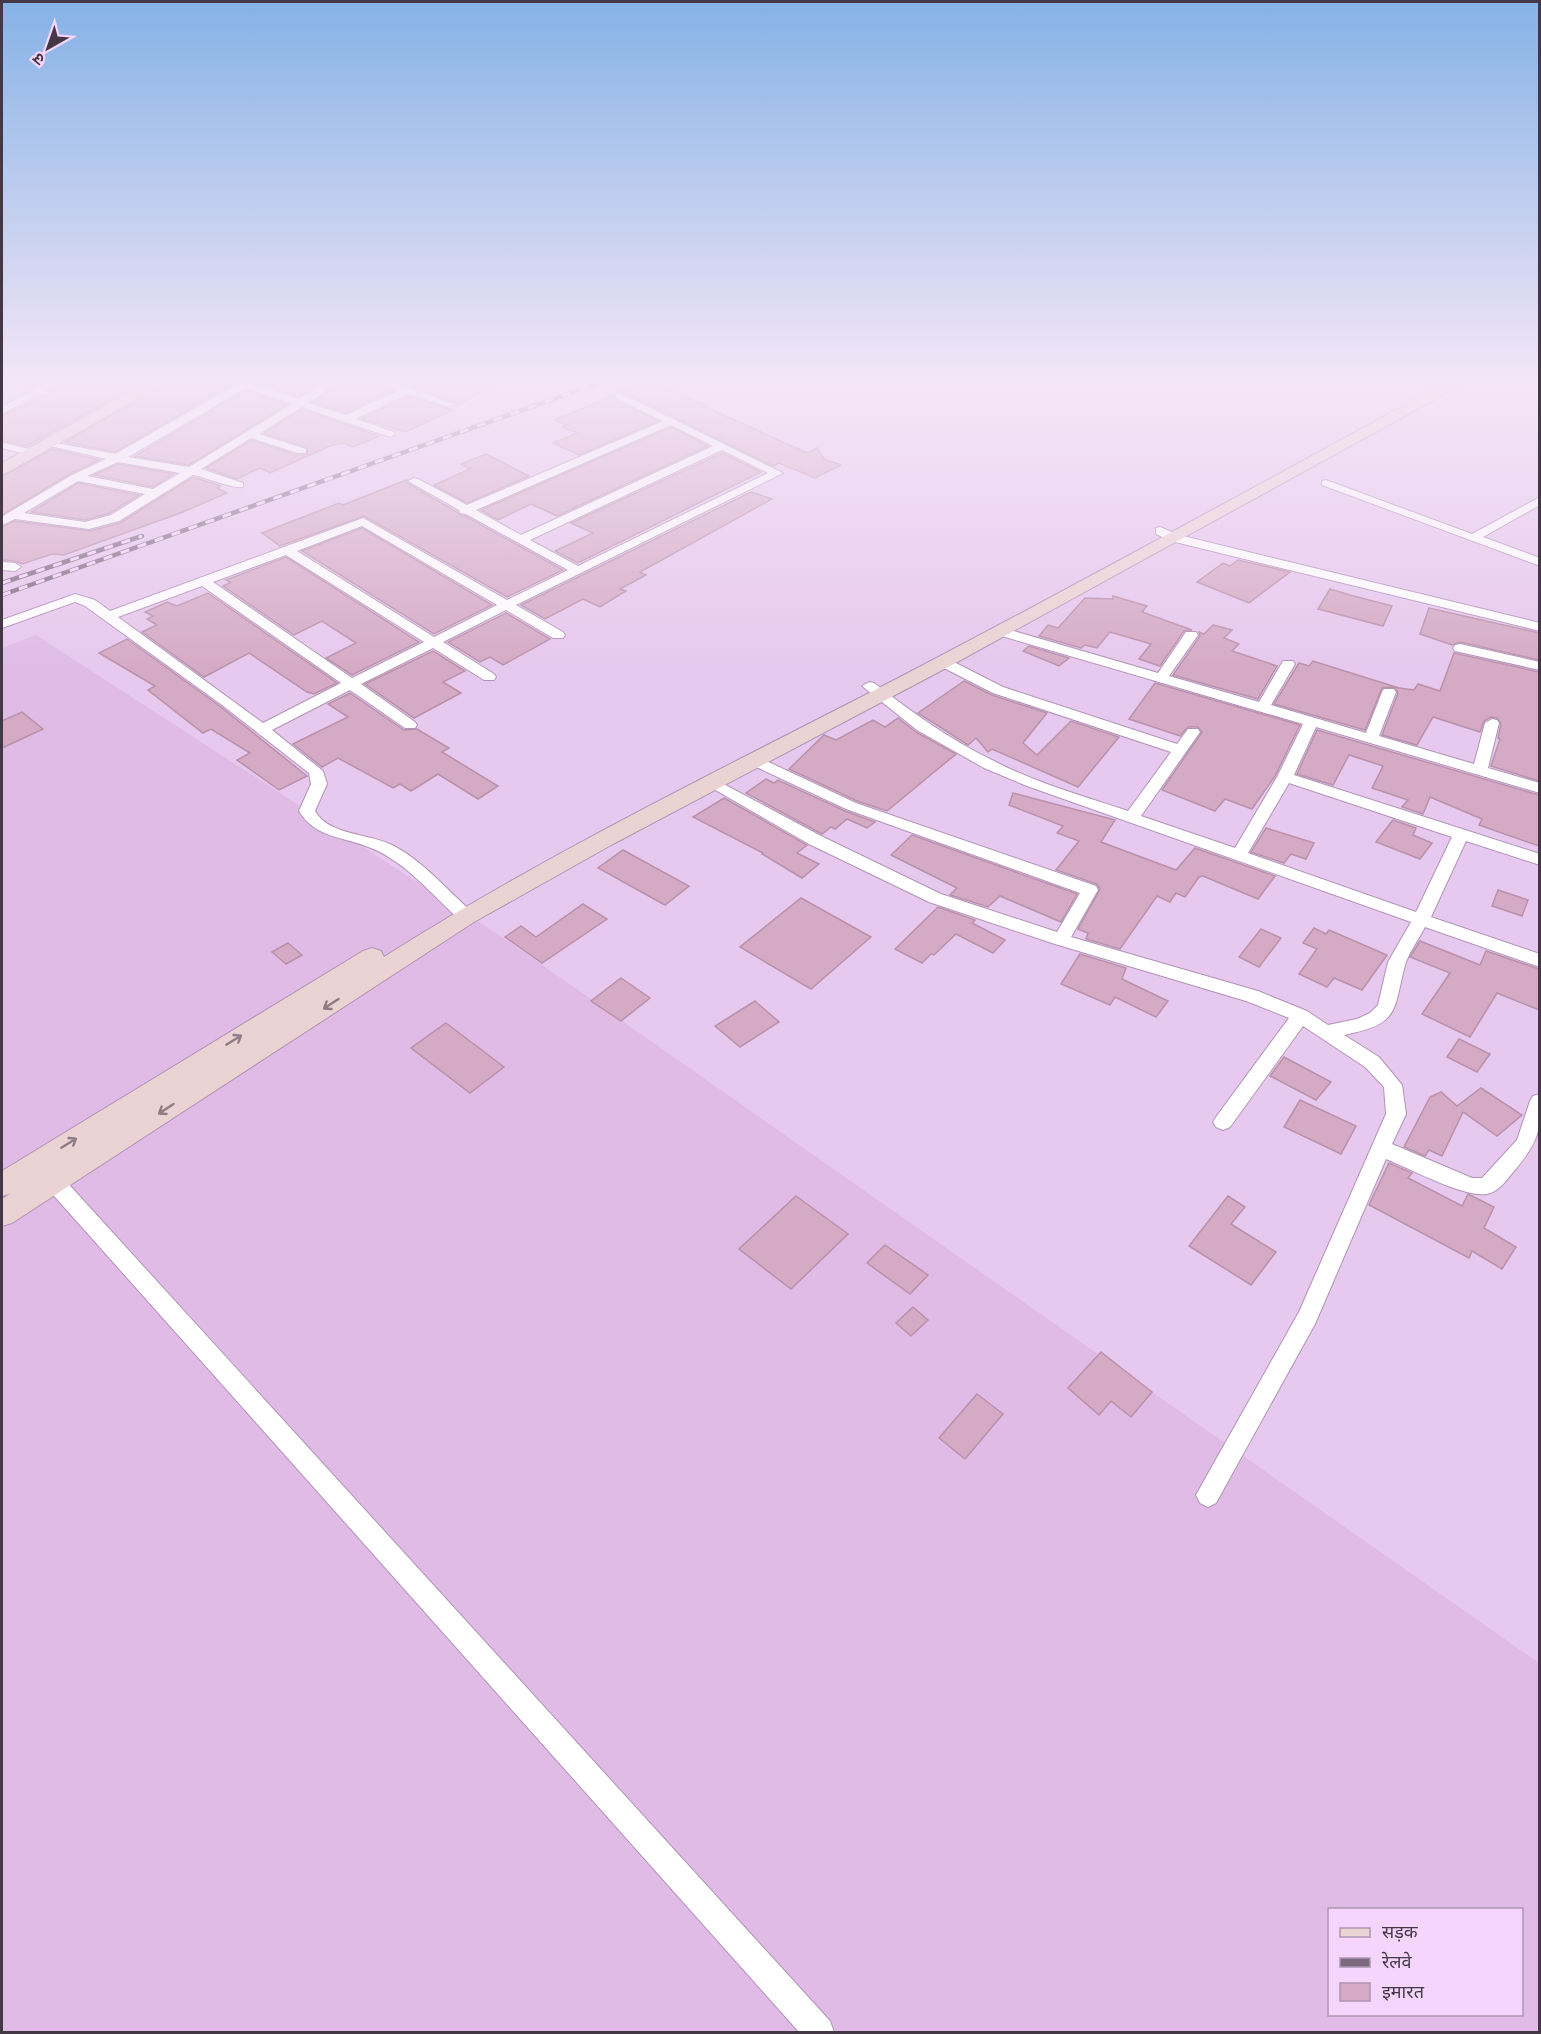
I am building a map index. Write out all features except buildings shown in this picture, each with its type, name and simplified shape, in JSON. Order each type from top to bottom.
[{"type":"street","points":[[2,522],[73,479]]},
{"type":"street","points":[[86,479],[156,493]]},
{"type":"street","points":[[12,515],[86,526],[115,518],[177,479]]},
{"type":"street","points":[[223,479],[239,485]]},
{"type":"street","points":[[465,511],[540,479]]},
{"type":"street","points":[[519,540],[651,479]]},
{"type":"street","points":[[262,729],[507,605],[765,479]]},
{"type":"street","points":[[460,911],[713,784],[875,691],[943,662],[1000,632],[1266,479]]},
{"type":"street","points":[[2,1214],[45,1172],[460,911],[1275,479]]},
{"type":"street","points":[[414,481],[578,571]]},
{"type":"street","points":[[1326,483],[1539,562]]},
{"type":"street","points":[[1473,537],[1539,500]]},
{"type":"street","points":[[109,616],[363,522],[558,634]]},
{"type":"street","points":[[1168,535],[1539,627]]},
{"type":"street","points":[[287,550],[489,678]]},
{"type":"street","points":[[2,566],[15,567]]},
{"type":"street","points":[[203,581],[410,725]]},
{"type":"street","points":[[2,624],[79,597],[109,616],[316,771],[319,784],[307,811],[310,820],[325,828],[378,844],[416,870],[460,911]]},
{"type":"street","points":[[1000,632],[1539,788]]},
{"type":"street","points":[[1161,678],[1191,635]]},
{"type":"street","points":[[1460,648],[1539,666]]},
{"type":"street","points":[[943,662],[998,690],[1180,750]]},
{"type":"street","points":[[1262,708],[1288,664]]},
{"type":"street","points":[[875,691],[922,727],[989,765],[1032,783],[1539,960]]},
{"type":"street","points":[[1370,740],[1389,692]]},
{"type":"street","points":[[1239,855],[1284,777],[1311,723]]},
{"type":"street","points":[[1480,771],[1492,723]]},
{"type":"street","points":[[1132,817],[1193,732]]},
{"type":"street","points":[[755,761],[851,806],[1090,890],[1061,940]]},
{"type":"street","points":[[1284,777],[1539,860]]},
{"type":"street","points":[[713,784],[815,840],[935,898],[1061,940],[1252,996],[1300,1016],[1372,1062],[1393,1084],[1396,1114],[1307,1317],[1208,1495]]},
{"type":"street","points":[[1326,1032],[1376,1018],[1386,1008],[1397,962],[1461,835]]},
{"type":"street","points":[[1223,1122],[1300,1016]]},
{"type":"street","points":[[1381,1148],[1471,1186],[1486,1186],[1497,1177],[1525,1144],[1539,1101]]},
{"type":"street","points":[[2,1185],[45,1172]]},
{"type":"street","points":[[45,1172],[819,2032]]},
{"type":"shaded area","points":[[36,635],[505,939],[1539,1663],[1539,2032],[2,2032],[2,648]]},
{"type":"railway","points":[[2,595],[329,479]]},
{"type":"railway","points":[[2,583],[142,536]]}]
